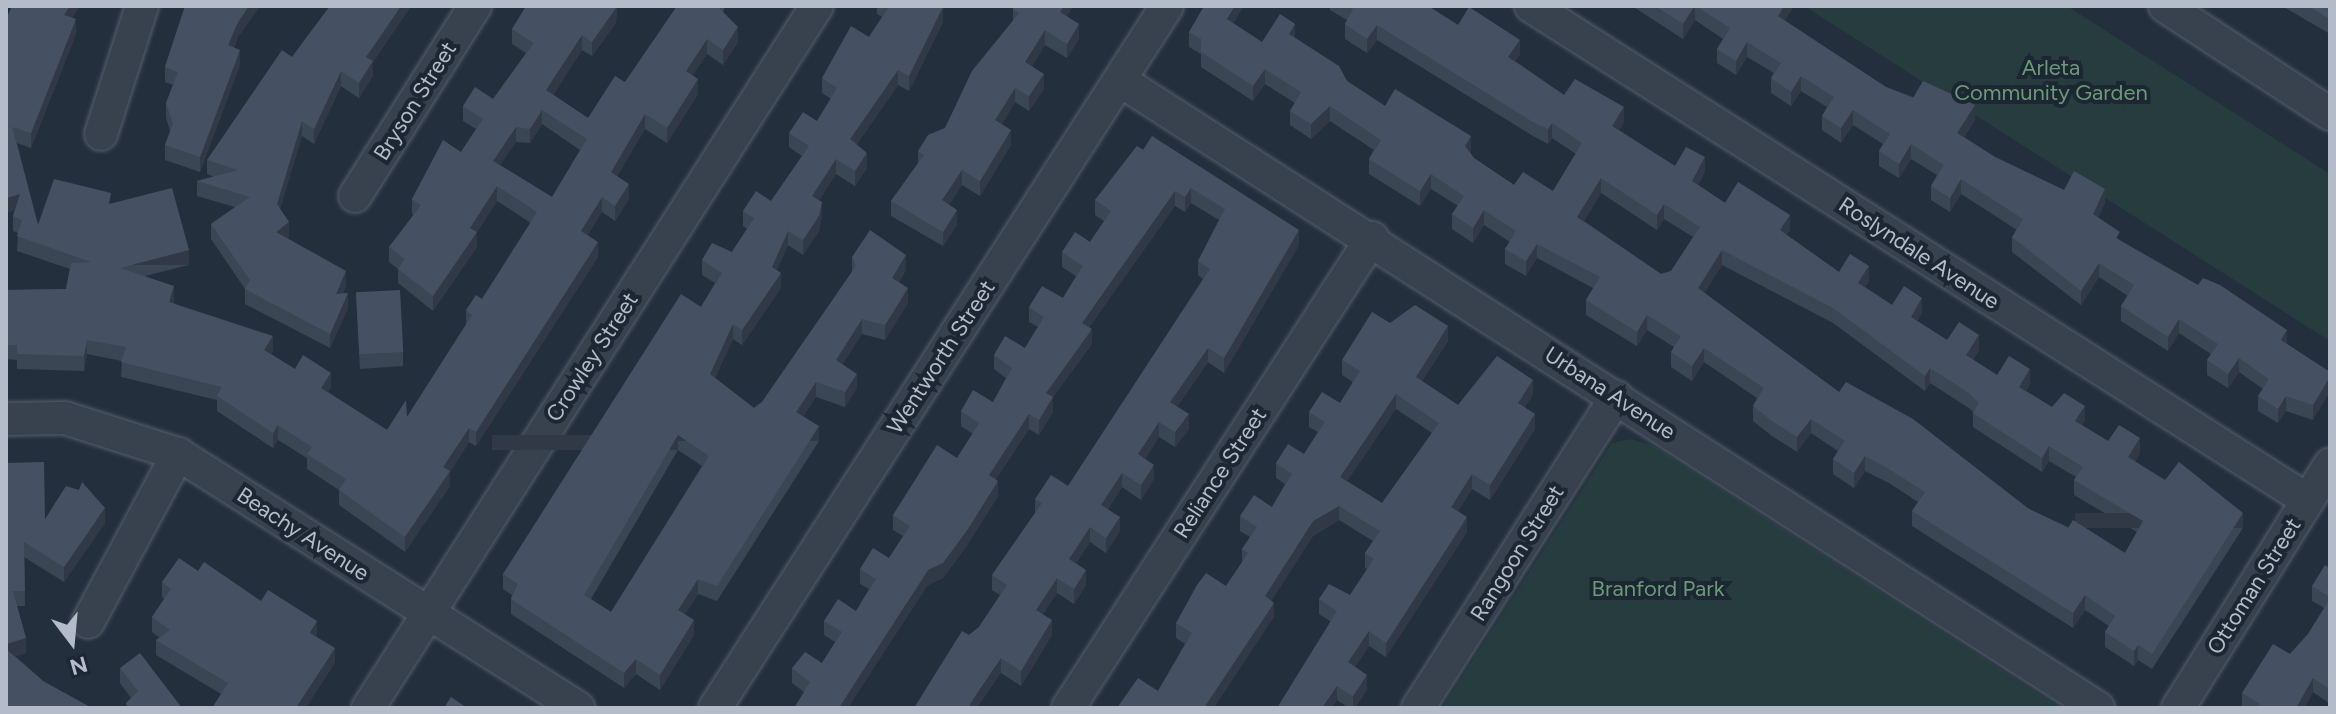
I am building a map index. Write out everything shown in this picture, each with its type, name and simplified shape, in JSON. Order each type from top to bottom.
[{"type":"street","points":[[101,134],[142,6]]},
{"type":"street","name":"Bryson Street","points":[[355,196],[475,6]]},
{"type":"street","name":"Crowley Street","points":[[368,708],[817,6]]},
{"type":"street","name":"Wentworth Street","points":[[715,708],[1167,6]]},
{"type":"street","name":"Roslyndale Avenue","points":[[1531,6],[2307,500]]},
{"type":"street","points":[[2165,6],[2330,114]]},
{"type":"street","name":"Urbana Avenue","points":[[1121,81],[1372,238],[2098,708]]},
{"type":"street","name":"Reliance Street","points":[[1068,708],[1372,238]]},
{"type":"street","name":"Rangoon Street","points":[[1418,708],[1616,397]]},
{"type":"street","name":"Beachy Avenue","points":[[6,419],[65,418],[178,454],[578,708]]},
{"type":"street","points":[[88,622],[178,454]]},
{"type":"street","name":"Ottoman Street","points":[[2178,708],[2330,465]]},
{"type":"green space","name":"Arleta Community Garden","points":[[1804,6],[2067,6],[2330,174],[2330,341]]},
{"type":"green space","name":"Branford Park","points":[[1631,439],[1654,446],[2061,708],[1442,708],[1612,443]]},
{"type":"building","points":[[12,6],[70,6],[64,15],[76,19],[31,133],[12,127],[38,225],[54,179],[111,193],[109,204],[172,188],[189,250],[120,268],[174,286],[169,302],[273,336],[264,350],[295,369],[303,355],[331,373],[321,388],[387,430],[406,400],[407,417],[472,315],[466,310],[476,295],[482,299],[537,212],[497,186],[470,228],[477,232],[433,296],[398,269],[405,259],[389,247],[421,205],[412,199],[443,140],[461,152],[483,119],[463,106],[475,87],[493,99],[534,43],[512,29],[526,6],[616,8],[592,42],[582,35],[546,90],[588,118],[615,76],[625,82],[677,6],[718,6],[738,27],[723,50],[707,39],[686,71],[698,79],[667,128],[645,114],[611,172],[629,184],[615,206],[602,197],[581,231],[598,242],[476,432],[469,428],[443,467],[450,471],[405,537],[339,490],[346,479],[307,454],[312,447],[278,425],[273,433],[217,396],[222,387],[121,362],[126,347],[87,340],[84,356],[17,354],[17,345],[6,345],[6,290],[66,289],[71,263],[91,262],[17,236],[22,220],[13,216],[20,194],[6,198],[6,20]],"holes":[[[542,110],[587,139],[552,197],[493,161],[516,127],[530,129]]]},
{"type":"building","points":[[185,6],[249,6],[228,45],[240,50],[200,157],[165,145],[173,124],[166,103],[178,72],[165,67]]},
{"type":"building","points":[[330,6],[401,6],[366,57],[373,61],[359,83],[341,71],[314,129],[302,121],[277,204],[289,222],[276,232],[346,271],[336,294],[348,293],[330,334],[245,289],[250,280],[211,224],[250,197],[197,181],[238,170],[207,160],[282,50],[292,57]]},
{"type":"building","points":[[1015,6],[1064,6],[1060,12],[1079,24],[1067,44],[1045,30],[1025,62],[1044,74],[1029,96],[1015,88],[995,120],[1011,130],[980,181],[962,170],[942,200],[957,210],[943,232],[891,201],[924,155],[918,151],[928,135],[945,128],[972,71],[1019,13],[1013,9]]},
{"type":"building","points":[[1204,6],[1235,6],[1227,19],[1262,42],[1280,14],[1295,24],[1289,34],[1339,66],[1347,81],[1385,106],[1395,89],[1471,136],[1465,146],[1474,158],[1514,185],[1523,172],[1553,191],[1582,143],[1552,123],[1548,129],[1533,122],[1377,25],[1367,39],[1345,24],[1353,9],[1348,6],[1428,6],[1458,25],[1469,7],[1520,40],[1508,57],[1564,95],[1575,79],[1624,107],[1612,126],[1640,144],[1675,166],[1686,147],[1705,157],[1692,181],[1725,203],[1738,182],[1790,215],[1780,230],[1839,272],[1850,254],[1869,266],[1858,283],[1892,305],[1904,286],[1922,298],[1911,317],[1947,340],[1959,322],[1979,335],[1966,355],[1997,375],[2009,356],[2030,369],[2019,387],[2052,407],[2064,393],[2085,406],[2075,421],[2108,441],[2119,425],[2140,438],[2128,457],[2165,480],[2179,462],[2243,513],[2152,654],[2138,645],[2134,651],[2105,632],[2115,616],[2085,595],[2073,613],[1912,511],[1925,492],[1889,469],[1865,456],[1854,473],[1833,459],[1845,441],[1811,419],[1797,437],[1772,421],[1753,406],[1764,388],[1704,348],[1692,366],[1671,352],[1681,336],[1647,315],[1637,332],[1586,300],[1600,277],[1537,244],[1526,261],[1505,249],[1516,231],[1484,210],[1473,228],[1452,214],[1464,196],[1431,174],[1420,191],[1369,159],[1381,140],[1330,106],[1311,124],[1290,111],[1301,92],[1265,69],[1253,86],[1201,52],[1201,39],[1189,32]],"holes":[[[1601,178],[1657,215],[1664,204],[1700,227],[1671,271],[1661,274],[1577,217]],[[1722,250],[1833,308],[1925,376],[1930,368],[1969,393],[1979,403],[1973,413],[2042,458],[2049,446],[2083,467],[2074,480],[2143,521],[2125,553],[2073,520],[2068,528],[2029,509],[1913,419],[1846,382],[1839,392],[1698,288]]]},
{"type":"building","points":[[1655,6],[1694,6],[1683,24]]},
{"type":"building","points":[[1696,6],[1784,6],[1778,16],[1886,87],[1913,98],[1923,81],[1975,105],[1957,133],[1995,157],[2064,190],[2074,171],[2105,189],[2093,214],[2120,232],[2116,238],[2198,285],[2203,278],[2220,285],[2287,330],[2281,340],[2330,372],[2313,405],[2286,396],[2278,409],[2258,396],[2269,379],[2239,358],[2228,374],[2207,360],[2218,344],[2179,319],[2168,337],[2121,306],[2134,285],[2099,263],[2081,291],[2012,237],[2023,219],[1961,179],[1950,198],[1931,186],[1944,165],[1911,144],[1899,164],[1879,151],[1890,134],[1853,110],[1841,128],[1822,116],[1834,97],[1801,76],[1791,92],[1771,78],[1781,63],[1747,42],[1736,61],[1717,49],[1730,28]]},
{"type":"building","points":[[2308,6],[2330,6],[2330,19]]},
{"type":"building","points":[[889,7],[943,7],[909,76],[898,70],[850,139],[867,153],[855,171],[836,159],[812,196],[822,202],[819,216],[803,240],[788,231],[772,267],[781,273],[742,330],[733,324],[710,374],[754,408],[762,402],[856,266],[852,257],[870,230],[906,255],[892,278],[908,288],[885,325],[862,319],[836,360],[857,374],[845,392],[816,382],[796,412],[819,426],[717,586],[698,579],[678,610],[694,620],[660,675],[636,659],[624,673],[511,599],[518,584],[503,574],[681,294],[701,307],[722,273],[702,260],[712,243],[732,252],[754,218],[743,211],[756,191],[771,201],[809,146],[789,133],[803,112],[817,121],[837,88],[822,78],[851,26],[869,37]],"holes":[[[678,435],[709,456],[611,612],[584,595]]]},
{"type":"building","points":[[1152,136],[1299,230],[1224,358],[1208,348],[1170,402],[1189,414],[1175,432],[1159,422],[1138,454],[1154,465],[1141,485],[1122,473],[1101,505],[1120,517],[1106,538],[1090,527],[1069,559],[1086,570],[1074,589],[1057,578],[1036,610],[1052,620],[1021,671],[1001,658],[970,708],[914,708],[962,631],[969,635],[979,627],[1007,585],[992,575],[1042,503],[1035,499],[1051,475],[1068,486],[1210,269],[1198,261],[1225,209],[1191,188],[1185,197],[1175,191],[1082,323],[1092,329],[1046,393],[1053,397],[1039,420],[1029,414],[989,475],[998,481],[968,529],[943,563],[928,570],[839,708],[794,708],[810,682],[792,668],[805,652],[822,663],[842,632],[824,621],[838,599],[856,611],[876,579],[860,569],[873,548],[889,558],[910,526],[893,515],[937,445],[957,458],[979,423],[961,411],[973,390],[993,402],[1012,368],[994,355],[1005,336],[1025,348],[1044,317],[1029,307],[1042,286],[1063,298],[1083,266],[1062,252],[1075,232],[1090,242],[1111,211],[1095,200],[1137,146],[1143,150]]},
{"type":"building","points":[[400,290],[403,352],[359,354],[356,292]]},
{"type":"building","points":[[1415,305],[1448,326],[1416,377],[1458,405],[1497,356],[1533,380],[1518,403],[1535,414],[1490,485],[1472,474],[1451,507],[1467,517],[1386,643],[1369,631],[1348,662],[1367,675],[1353,696],[1337,686],[1322,708],[1277,708],[1337,611],[1319,599],[1329,584],[1350,595],[1374,559],[1365,553],[1380,531],[1339,506],[1313,521],[1265,596],[1274,603],[1204,708],[1117,708],[1138,678],[1158,691],[1192,633],[1176,623],[1197,585],[1206,573],[1226,586],[1248,553],[1242,549],[1257,527],[1240,516],[1254,495],[1272,507],[1292,474],[1276,463],[1288,444],[1304,454],[1325,422],[1309,412],[1322,392],[1340,403],[1360,371],[1342,360],[1372,312],[1390,323]],"holes":[[[1396,394],[1439,423],[1382,503],[1340,477]]]},
{"type":"building","points":[[44,462],[45,519],[66,486],[79,490],[82,482],[105,508],[64,567],[24,542],[25,591],[13,591],[26,638],[6,644],[6,463]]},
{"type":"building","points":[[179,558],[198,571],[204,562],[261,601],[268,590],[317,621],[310,633],[335,648],[296,708],[212,708],[228,683],[156,640],[170,630],[152,617],[171,589],[162,582]]},
{"type":"building","points":[[2325,565],[2330,568],[2330,597],[2312,586]]},
{"type":"building","points":[[2330,599],[2330,689],[2313,678],[2296,708],[2257,708],[2260,704],[2242,693],[2273,644],[2290,654],[2308,634]]},
{"type":"building","points":[[6,649],[43,681],[92,708],[6,708]]},
{"type":"building","points":[[140,653],[182,708],[130,708],[126,703],[138,691],[120,668]]},
{"type":"building","points":[[451,697],[467,708],[444,708]]}]
